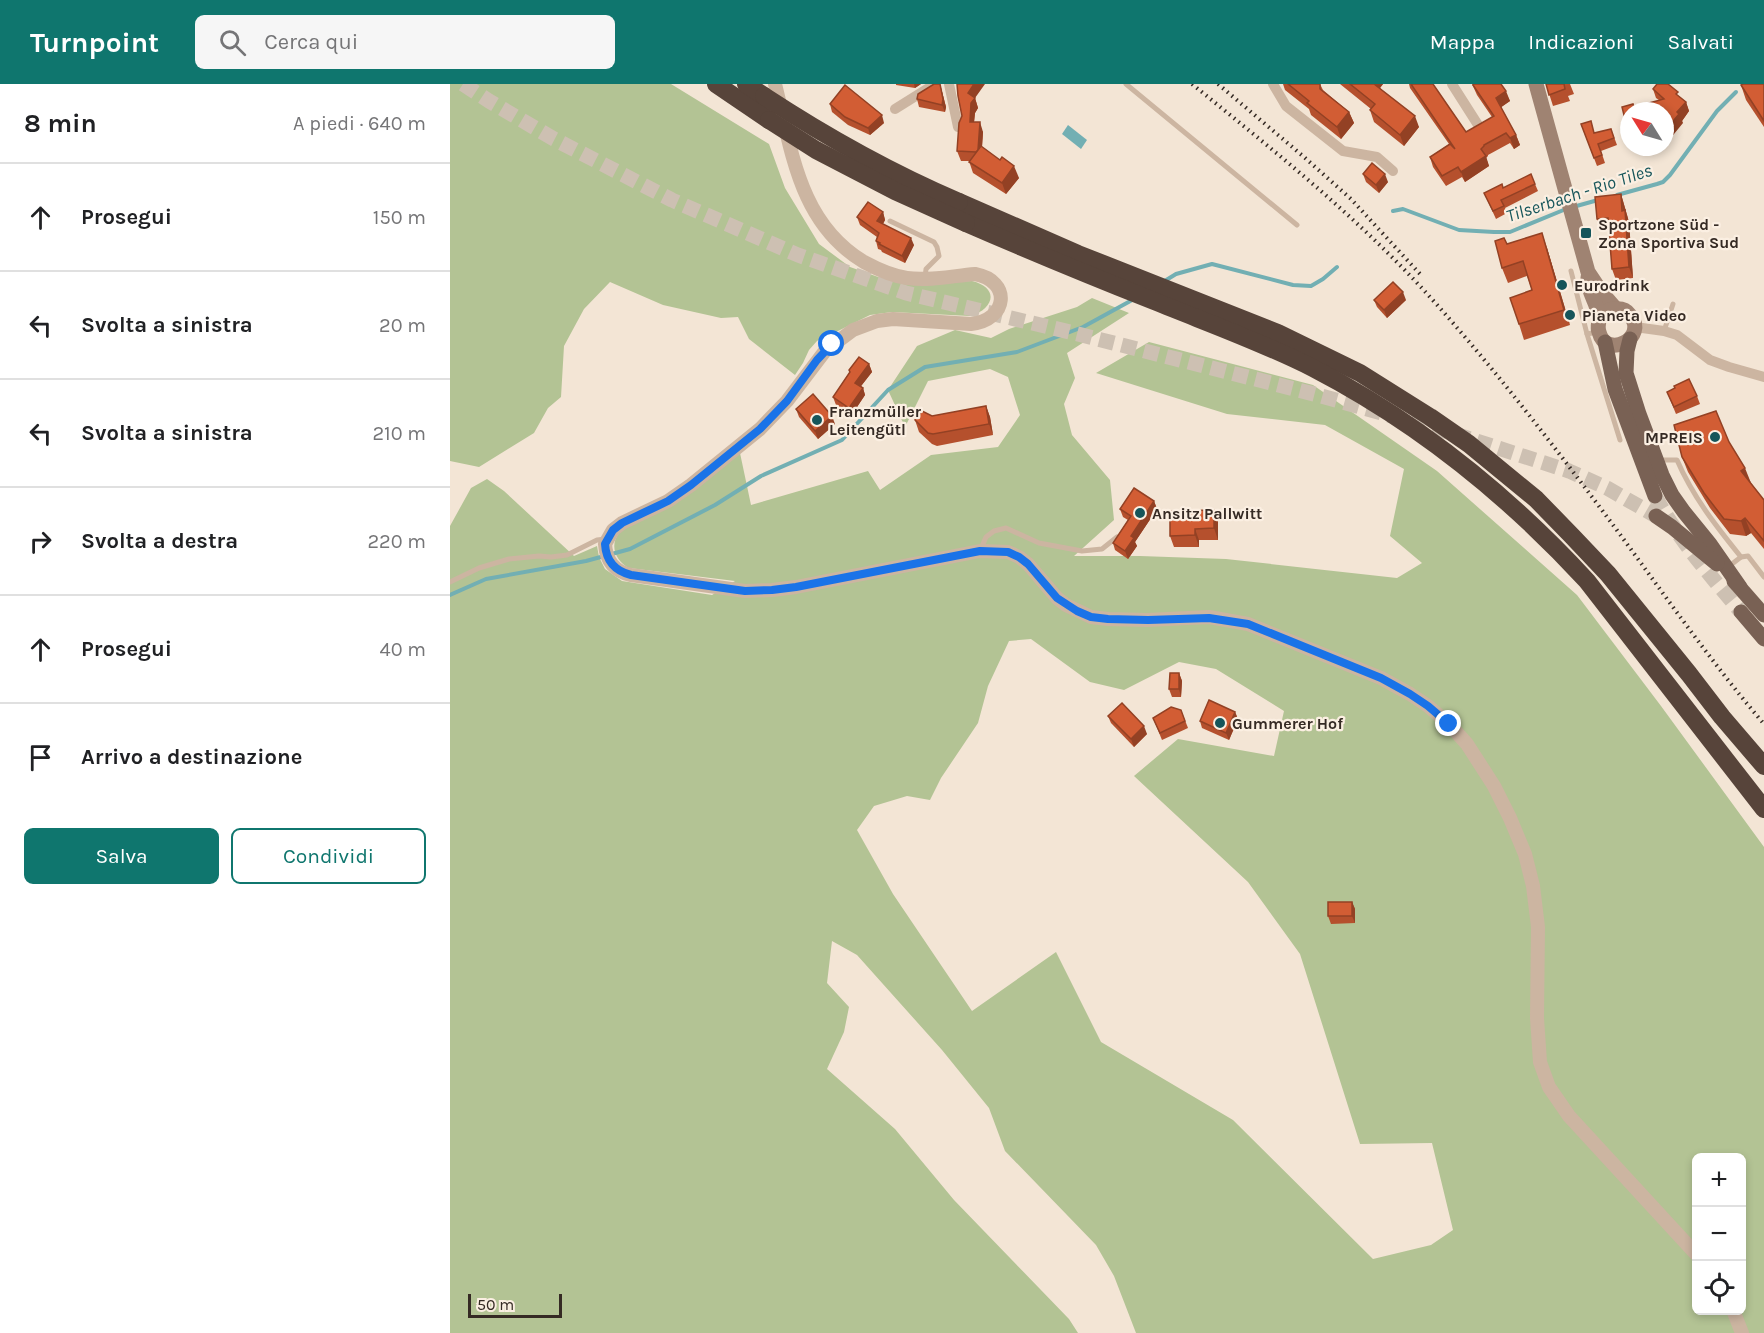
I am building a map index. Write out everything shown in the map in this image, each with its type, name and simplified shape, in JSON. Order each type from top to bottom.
[{"type":"highway","points":[[716,84],[816,150],[885,186],[966,223],[1281,352],[1391,414],[1488,484],[1555,547],[1615,615],[1764,809]]},
{"type":"highway","points":[[746,84],[770,90],[812,128],[902,177],[1121,271],[1278,333],[1360,373],[1430,417],[1469,444],[1536,499],[1608,574],[1764,766]]},
{"type":"main road","points":[[1536,84],[1576,223],[1588,272],[1587,285],[1597,332],[1615,389],[1655,496]]},
{"type":"main road","points":[[1588,272],[1602,293],[1616,308],[1627,312],[1634,321],[1627,351],[1626,373],[1657,463],[1678,504],[1740,587]]},
{"type":"main road","points":[[1597,332],[1609,310],[1616,308]]},
{"type":"main road","points":[[1597,332],[1610,345],[1621,345],[1632,333]]},
{"type":"main road","points":[[1656,516],[1707,555],[1740,587],[1764,615]]},
{"type":"main road","points":[[1741,612],[1764,639]]},
{"type":"street","points":[[895,109],[935,84]]},
{"type":"street","points":[[949,84],[958,127]]},
{"type":"street","points":[[1274,84],[1286,106],[1343,151],[1377,157],[1393,171]]},
{"type":"street","points":[[1452,84],[1480,128]]},
{"type":"street","points":[[770,90],[802,185],[813,210],[828,232],[852,254],[889,274],[924,279],[969,274],[989,278],[999,290],[1001,302],[989,319],[981,323],[893,319],[877,321],[853,330],[825,351],[787,401],[760,429],[668,501],[622,523],[613,530],[607,550],[618,571],[631,575],[745,591],[796,587],[980,551],[1008,552],[1019,557],[1033,569],[1057,598],[1091,617],[1148,620],[1209,618],[1248,624],[1381,678],[1410,694],[1449,724],[1467,744],[1494,786],[1525,854],[1533,886],[1538,927],[1537,1018],[1540,1062],[1549,1088],[1569,1116],[1692,1250]]},
{"type":"street","points":[[1632,333],[1664,331],[1677,335],[1710,360],[1764,377]]},
{"type":"street","points":[[1735,1315],[1742,1333]]},
{"type":"lane","points":[[1126,84],[1297,225]]},
{"type":"lane","points":[[890,221],[926,238],[938,247],[939,256],[926,270],[924,279]]},
{"type":"lane","points":[[1571,272],[1597,332],[1620,440]]},
{"type":"lane","points":[[1664,331],[1673,304]]},
{"type":"lane","points":[[1657,463],[1663,460],[1677,460],[1684,477],[1702,507],[1741,557]]},
{"type":"lane","points":[[980,551],[986,537],[994,531],[1006,528],[1039,543],[1082,551],[1102,549],[1117,537]]},
{"type":"lane","points":[[450,582],[479,568],[509,559],[539,555],[551,557],[567,555],[597,540],[607,550]]},
{"type":"lane","points":[[1727,568],[1741,557],[1748,556],[1764,577]]},
{"type":"green space","points":[[450,84],[671,84],[769,144],[785,188],[819,244],[850,267],[881,278],[911,283],[972,281],[987,288],[990,293],[989,304],[970,316],[892,312],[870,315],[836,332],[829,332],[817,341],[809,350],[795,375],[749,339],[738,317],[721,318],[663,305],[610,282],[584,309],[564,346],[561,397],[548,408],[534,433],[479,467],[450,461]]},
{"type":"green space","points":[[1092,298],[1129,313],[1067,353],[1075,378],[1064,404],[1072,435],[1110,480],[1114,520],[1074,556],[1226,559],[1397,578],[1422,563],[1390,536],[1404,469],[1325,425],[1227,414],[1096,373],[1149,342],[1313,385],[1437,471],[1577,595],[1661,706],[1764,847],[1764,1333],[1136,1333],[1114,1276],[1096,1245],[1005,1151],[989,1108],[942,1050],[857,955],[832,941],[827,983],[849,1007],[844,1032],[827,1069],[895,1129],[954,1200],[1069,1319],[1078,1333],[450,1333],[450,526],[471,488],[487,479],[504,491],[574,556],[597,546],[605,569],[622,581],[712,595],[735,581],[629,568],[615,553],[616,538],[619,533],[629,525],[674,503],[740,453],[751,505],[868,471],[880,490],[931,455],[998,447],[1020,415],[1008,377],[990,369],[928,381],[905,427],[888,390],[917,346],[955,330],[991,338],[1009,329],[1077,307]],"holes":[[[1031,639],[1090,682],[1124,690],[1179,662],[1216,669],[1284,711],[1274,756],[1178,739],[1134,776],[1248,882],[1300,954],[1360,1144],[1432,1143],[1453,1230],[1431,1245],[1373,1259],[1233,1120],[1101,1042],[1056,952],[972,1011],[893,894],[857,830],[874,806],[907,796],[930,800],[941,778],[978,723],[988,686],[1009,641]]]},
{"type":"water","points":[[1068,125],[1087,140],[1081,149],[1062,134]]},
{"type":"building","points":[[934,84],[940,84],[942,105],[917,99],[918,94]]},
{"type":"building","points":[[957,84],[974,84],[968,93],[975,98],[971,103],[970,122],[980,122],[976,152],[957,151],[959,123],[962,116]]},
{"type":"building","points":[[1288,84],[1320,84],[1320,89],[1349,112],[1337,127]]},
{"type":"building","points":[[1350,84],[1374,84],[1415,116],[1400,135],[1370,110],[1375,104]]},
{"type":"building","points":[[1411,84],[1433,84],[1466,132],[1494,116],[1473,85],[1501,84],[1506,91],[1496,98],[1516,135],[1510,138],[1506,133],[1484,145],[1481,149],[1486,156],[1461,172],[1458,167],[1442,176],[1430,157],[1450,144],[1455,149]]},
{"type":"building","points":[[1546,84],[1564,84],[1565,89],[1549,95]]},
{"type":"building","points":[[1657,84],[1668,84],[1686,102],[1677,112],[1679,114],[1674,120],[1674,102],[1653,102],[1664,99],[1653,89]]},
{"type":"building","points":[[1764,84],[1764,121],[1741,85]]},
{"type":"building","points":[[845,85],[882,115],[868,128],[845,117],[830,104]]},
{"type":"building","points":[[1591,121],[1594,133],[1611,129],[1614,138],[1598,144],[1602,155],[1594,158],[1581,124]]},
{"type":"building","points":[[981,146],[1000,160],[1002,157],[1014,166],[1002,183],[969,162]]},
{"type":"building","points":[[1372,163],[1385,174],[1376,185],[1363,174]]},
{"type":"building","points":[[1531,174],[1535,184],[1501,200],[1504,206],[1493,211],[1484,193],[1502,184],[1503,188]]},
{"type":"building","points":[[1621,194],[1622,211],[1625,210],[1629,267],[1612,269],[1608,218],[1597,219],[1595,197]]},
{"type":"building","points":[[868,202],[883,212],[877,221],[911,238],[902,256],[879,244],[876,241],[879,233],[857,217]]},
{"type":"building","points":[[1542,233],[1564,310],[1519,324],[1510,298],[1532,290],[1523,261],[1502,268],[1495,241],[1504,238],[1507,244]]},
{"type":"building","points":[[1393,282],[1403,292],[1384,310],[1374,300]]},
{"type":"building","points":[[859,357],[869,364],[855,383],[863,388],[849,408],[833,397]]},
{"type":"building","points":[[1689,379],[1697,396],[1674,407],[1667,392]]},
{"type":"building","name":"Franzmüller Leitengütl","points":[[813,394],[832,416],[815,431],[796,409]]},
{"type":"building","points":[[986,406],[989,424],[933,434],[928,433],[915,420],[922,411],[932,416]]},
{"type":"building","points":[[1716,411],[1729,442],[1745,468],[1741,471],[1764,500],[1764,541],[1745,518],[1741,521],[1724,519],[1704,493],[1682,457],[1674,425]]},
{"type":"building","points":[[1134,488],[1154,501],[1131,536],[1134,538],[1125,551],[1113,543],[1131,516],[1120,509]]},
{"type":"building","points":[[1214,510],[1214,528],[1195,529],[1195,535],[1170,536],[1170,511]]},
{"type":"building","points":[[1170,673],[1179,673],[1179,689],[1169,689]]},
{"type":"building","points":[[1209,700],[1235,712],[1226,733],[1200,721]]},
{"type":"building","points":[[1122,703],[1144,726],[1131,739],[1108,716]]},
{"type":"building","points":[[1171,707],[1181,710],[1185,721],[1160,733],[1153,718]]},
{"type":"building","points":[[1328,902],[1352,902],[1352,916],[1328,916]]},
{"type":"waterway","name":"Tilserbach - Rio Tiles","points":[[1617,195],[1663,182],[1717,111],[1736,92]]},
{"type":"waterway","name":"Tilserbach - Rio Tiles","points":[[1573,207],[1598,200]]},
{"type":"waterway","name":"Tilserbach - Rio Tiles","points":[[1393,211],[1403,209],[1459,230],[1510,232],[1566,209]]},
{"type":"waterway","name":"Tilserbach - Rio Tiles","points":[[1163,282],[1176,274],[1212,264],[1293,285],[1311,286],[1337,267]]},
{"type":"waterway","points":[[450,595],[486,579],[586,561],[630,549],[715,505],[761,476],[842,440],[888,390],[925,367],[1017,352],[1083,327],[1134,299]]},
{"type":"tunnel","points":[[463,84],[554,139],[672,200],[798,255],[906,293],[1318,395],[1455,434],[1569,471],[1607,488],[1656,516]]},
{"type":"tunnel","points":[[1655,496],[1684,542],[1741,612]]},
{"type":"railway","points":[[1192,84],[1351,218],[1438,306],[1553,446],[1708,654],[1764,724]]},
{"type":"railway","points":[[1218,84],[1351,199],[1420,274]]},
{"type":"place","name":"Sportzone Süd - Zona Sportiva Sud","points":[[1586,233]]},
{"type":"place","name":"Eurodrink","points":[[1562,285]]},
{"type":"place","name":"Pianeta Video","points":[[1570,315]]},
{"type":"place","name":"Franzmüller Leitengütl","points":[[817,420]]},
{"type":"place","name":"MPREIS","points":[[1715,437]]},
{"type":"place","name":"Ansitz Pallwitt","points":[[1140,513]]},
{"type":"place","name":"Gummerer Hof","points":[[1220,723]]},
{"type":"route","points":[[832,344],[817,360],[787,401],[760,429],[668,501],[622,523],[613,530],[605,544],[609,561],[613,567],[624,574],[745,591],[772,590],[980,551],[1008,552],[1028,564],[1057,598],[1091,617],[1148,620],[1209,618],[1248,624],[1381,678],[1428,706],[1449,724]]}]
